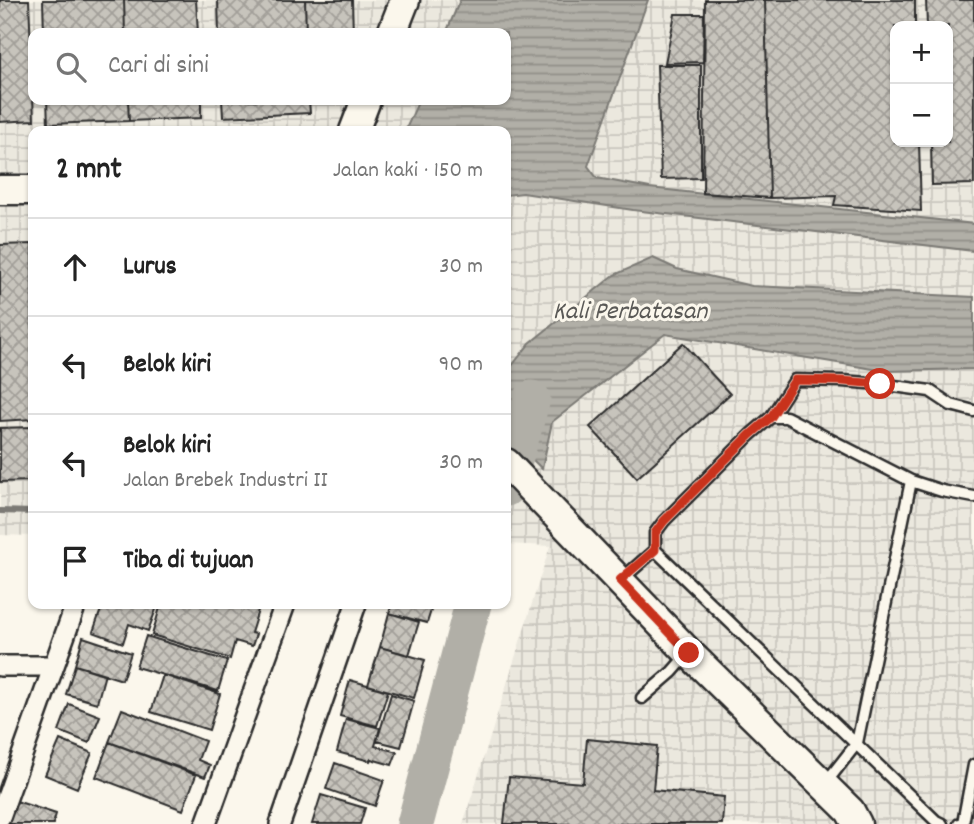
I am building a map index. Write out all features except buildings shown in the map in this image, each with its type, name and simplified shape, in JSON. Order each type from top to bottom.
[{"type":"street","points":[[394,28],[405,0]]},
{"type":"street","points":[[356,126],[364,105]]},
{"type":"street","points":[[0,190],[28,190]]},
{"type":"street","points":[[511,468],[689,653],[850,811],[857,824]]},
{"type":"street","points":[[0,817],[74,609]]},
{"type":"street","points":[[206,824],[283,609]]},
{"type":"street","points":[[280,824],[354,609]]},
{"type":"street","points":[[0,666],[52,666]]},
{"type":"lane","points":[[942,824],[655,550],[655,533],[750,435],[771,417],[795,380],[880,384],[930,391],[951,405],[974,411]]},
{"type":"lane","points":[[771,417],[786,417],[911,481],[974,497]]},
{"type":"lane","points":[[823,786],[856,743],[911,481]]},
{"type":"lane","points":[[620,580],[655,550]]},
{"type":"lane","points":[[642,698],[689,653]]},
{"type":"lane","points":[[959,824],[967,808],[974,765]]},
{"type":"shaded area","points":[[0,0],[974,0],[974,824],[463,824],[550,546],[511,544],[511,126],[28,126],[28,536],[0,535]]},
{"type":"water","points":[[460,0],[648,0],[588,166],[597,178],[650,188],[974,224],[974,251],[633,210],[523,193],[511,194],[511,126],[407,126],[417,105],[511,105],[511,28],[448,28]]},
{"type":"water","name":"Kali Perbatasan","points":[[653,258],[677,269],[752,286],[974,297],[974,369],[885,371],[665,334],[552,422],[542,469],[511,438],[511,367],[530,343],[614,275]]},
{"type":"waterway","name":"Kali Perbatasan","points":[[511,471],[532,399]]},
{"type":"waterway","points":[[0,511],[28,512]]},
{"type":"waterway","name":"Kali Perbatasan","points":[[415,824],[472,609]]},
{"type":"route","points":[[689,653],[620,580],[655,550],[655,533],[664,521],[771,417],[795,380],[880,384]]}]
